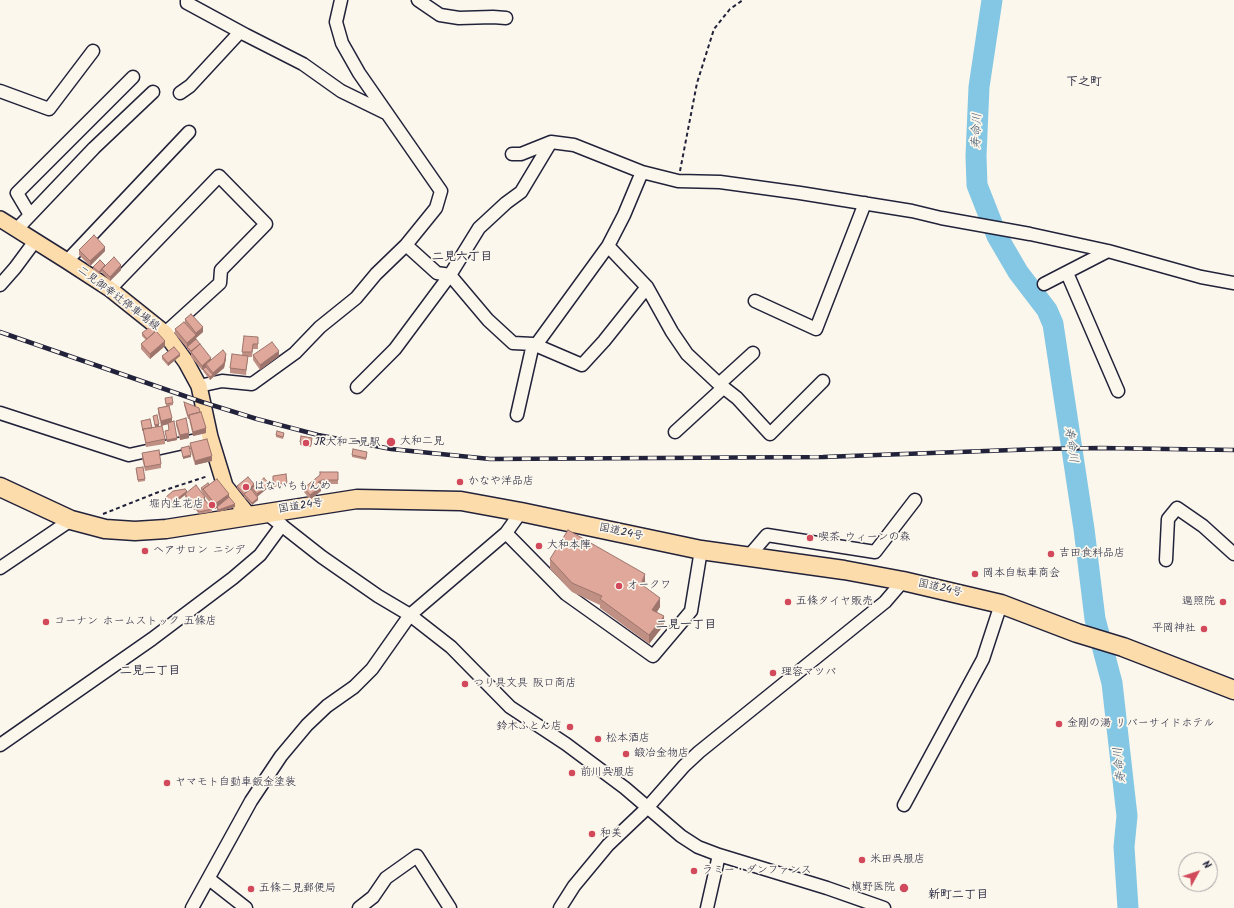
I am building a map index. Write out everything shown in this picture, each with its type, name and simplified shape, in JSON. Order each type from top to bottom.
[{"type":"highway","name":"国道24号","points":[[0,487],[78,522],[105,529],[135,531],[166,529],[357,499],[461,501],[702,550],[844,570],[903,581],[1001,604],[1077,633],[1123,647],[1234,690]]},
{"type":"main road","name":"二見御幸辻停車場線","points":[[0,220],[68,261],[110,289],[165,334],[186,362],[198,386],[210,437],[225,486],[257,514]]},
{"type":"street","points":[[187,0],[187,3],[303,64],[341,91],[387,114]]},
{"type":"street","points":[[198,386],[222,381],[252,384],[295,352],[320,327],[356,298],[376,274],[406,245],[436,208],[441,191],[358,73],[342,43],[336,22],[341,0]]},
{"type":"street","points":[[418,0],[440,15],[459,18],[506,18]]},
{"type":"street","points":[[180,93],[190,86],[240,32]]},
{"type":"street","points":[[0,91],[49,109],[94,51]]},
{"type":"street","points":[[30,215],[17,193],[134,78]]},
{"type":"street","points":[[16,230],[94,148],[154,92]]},
{"type":"street","points":[[68,261],[189,132]]},
{"type":"street","points":[[358,387],[395,349],[450,275],[479,228],[506,203],[521,192],[551,142]]},
{"type":"street","points":[[512,154],[521,154],[551,142],[574,146],[642,172],[678,180],[720,182],[865,203],[1030,234],[1108,251],[1201,277],[1234,283]]},
{"type":"street","points":[[517,415],[535,344],[608,246],[624,215],[642,172]]},
{"type":"street","points":[[110,289],[220,176],[266,224],[222,270],[220,283],[165,334]]},
{"type":"street","points":[[755,300],[816,329],[865,203]]},
{"type":"street","points":[[0,284],[15,268],[35,241]]},
{"type":"street","points":[[406,245],[437,273],[450,275],[488,320],[513,343],[535,344],[582,365],[604,341],[647,287]]},
{"type":"street","points":[[608,246],[647,287],[672,332],[687,354],[721,386],[737,398],[770,434],[824,381]]},
{"type":"street","points":[[1044,284],[1108,251]]},
{"type":"street","points":[[1067,272],[1118,391]]},
{"type":"street","points":[[675,432],[753,353]]},
{"type":"street","points":[[0,413],[129,455],[210,437]]},
{"type":"street","points":[[749,556],[767,535],[875,552],[915,500]]},
{"type":"street","points":[[1166,560],[1168,519],[1177,508],[1203,526],[1234,554]]},
{"type":"street","points":[[192,908],[251,801],[281,756],[306,725],[327,706],[354,687],[372,669],[410,615],[506,533],[521,512]]},
{"type":"street","points":[[257,514],[282,525],[322,557],[378,596],[410,615],[451,647],[510,707],[566,744],[625,788],[681,836],[698,846],[719,855],[827,888],[884,908]]},
{"type":"street","points":[[0,568],[78,522]]},
{"type":"street","points":[[0,745],[152,639],[233,578],[260,555],[282,525]]},
{"type":"street","points":[[506,533],[566,594],[653,656],[691,611],[702,550]]},
{"type":"street","points":[[560,908],[574,886],[608,845],[648,808],[684,766],[699,752],[885,602],[903,581]]},
{"type":"street","points":[[904,805],[983,658],[1001,604]]},
{"type":"street","points":[[707,908],[719,855]]},
{"type":"street","points":[[359,908],[373,897],[386,878],[417,856],[450,908]]},
{"type":"street","points":[[209,878],[246,908]]},
{"type":"path","points":[[678,180],[697,83],[714,30],[730,9],[743,0]]},
{"type":"path","points":[[78,522],[220,472]]},
{"type":"building","points":[[94,235],[105,247],[90,261],[79,250]]},
{"type":"building","points":[[114,257],[121,265],[110,277],[102,269]]},
{"type":"building","points":[[100,260],[105,265],[99,272],[93,267]]},
{"type":"building","points":[[191,314],[203,327],[196,333],[185,319]]},
{"type":"building","points":[[184,322],[196,335],[187,343],[175,329]]},
{"type":"building","points":[[151,326],[155,332],[147,339],[142,333]]},
{"type":"building","points":[[156,331],[165,341],[150,354],[141,344]]},
{"type":"building","points":[[244,336],[258,337],[258,344],[253,344],[252,352],[242,352]]},
{"type":"building","points":[[196,339],[200,344],[191,351],[187,347]]},
{"type":"building","points":[[272,342],[279,351],[260,365],[253,355]]},
{"type":"building","points":[[200,344],[211,358],[202,366],[191,352]]},
{"type":"building","points":[[174,347],[180,354],[168,363],[162,356]]},
{"type":"building","points":[[223,350],[226,354],[224,363],[213,373],[206,364]]},
{"type":"building","points":[[232,354],[248,356],[246,370],[230,368]]},
{"type":"building","points":[[206,367],[213,375],[210,377],[203,369]]},
{"type":"building","points":[[172,397],[173,403],[166,404],[165,398]]},
{"type":"building","points":[[184,402],[199,408],[200,412],[188,416]]},
{"type":"building","points":[[169,406],[172,418],[161,421],[158,408]]},
{"type":"building","points":[[201,412],[206,428],[193,432],[189,415]]},
{"type":"building","points":[[157,415],[159,424],[155,425],[153,416]]},
{"type":"building","points":[[186,418],[189,433],[180,435],[176,421]]},
{"type":"building","points":[[150,419],[152,428],[143,429],[143,431],[141,421]]},
{"type":"building","points":[[174,421],[177,438],[167,440],[165,431],[169,430],[168,423]]},
{"type":"building","points":[[162,426],[165,439],[146,443],[143,429]]},
{"type":"building","points":[[277,431],[284,433],[283,437],[276,435]]},
{"type":"building","name":"JR大和二見駅","points":[[301,436],[312,438],[311,445],[300,442]]},
{"type":"building","points":[[207,439],[212,456],[195,461],[190,443]]},
{"type":"building","points":[[189,446],[191,455],[183,457],[181,448]]},
{"type":"building","points":[[353,449],[367,452],[366,458],[352,455]]},
{"type":"building","points":[[159,450],[161,464],[145,467],[142,453]]},
{"type":"building","points":[[143,467],[145,479],[138,480],[136,468]]},
{"type":"building","points":[[320,472],[338,472],[338,480],[322,480],[318,482],[321,486],[310,495],[304,488],[320,475]]},
{"type":"building","points":[[286,474],[287,483],[273,485],[273,476]]},
{"type":"building","points":[[248,477],[254,484],[244,494],[237,486]]},
{"type":"building","points":[[264,478],[269,484],[257,494],[252,488]]},
{"type":"building","points":[[217,479],[229,494],[215,504],[203,489]]},
{"type":"building","points":[[208,483],[209,485],[203,490],[201,488]]},
{"type":"building","points":[[196,485],[205,497],[194,506],[185,494]]},
{"type":"building","points":[[185,489],[187,491],[171,504],[166,497],[173,491]]},
{"type":"building","points":[[251,489],[258,498],[252,503],[244,494]]},
{"type":"building","points":[[229,497],[235,504],[218,510],[217,507]]},
{"type":"building","points":[[205,500],[212,509],[199,512],[196,507]]},
{"type":"building","points":[[568,530],[645,574],[641,584],[660,598],[652,610],[664,616],[649,635],[600,599],[602,596],[572,583],[550,559]]},
{"type":"waterway","name":"寿命川","points":[[992,0],[979,87],[976,156],[977,185],[997,236],[1018,272],[1047,310],[1053,324],[1084,529],[1095,619],[1112,683],[1127,816],[1124,847],[1128,908]]},
{"type":"railway","points":[[0,332],[202,402],[257,419],[318,435],[391,449],[490,459],[823,457],[1101,448],[1234,450]]},
{"type":"place","name":"大和二見","points":[[391,442]]},
{"type":"place","name":"JR大和二見駅","points":[[306,443]]},
{"type":"place","name":"かなや洋品店","points":[[460,482]]},
{"type":"place","name":"はないちもんめ","points":[[246,487]]},
{"type":"place","name":"堀内生花店","points":[[212,505]]},
{"type":"place","name":"喫茶 ウィーンの森","points":[[810,538]]},
{"type":"place","name":"大和本陣","points":[[539,546]]},
{"type":"place","name":"ヘアサロン ニシデ","points":[[145,551]]},
{"type":"place","name":"吉田食料品店","points":[[1051,554]]},
{"type":"place","name":"岡本自転車商会","points":[[975,574]]},
{"type":"place","name":"オークワ","points":[[619,586]]},
{"type":"place","name":"五條タイヤ販売","points":[[788,602]]},
{"type":"place","name":"遍照院","points":[[1223,602]]},
{"type":"place","name":"コーナン ホームストック 五條店","points":[[46,622]]},
{"type":"place","name":"平岡神社","points":[[1204,629]]},
{"type":"place","name":"理容マツバ","points":[[773,673]]},
{"type":"place","name":"つり具文具 阪口商店","points":[[465,684]]},
{"type":"place","name":"金剛の湯 リバーサイドホテル","points":[[1059,724]]},
{"type":"place","name":"鈴木ふとん店","points":[[570,727]]},
{"type":"place","name":"松本酒店","points":[[598,739]]},
{"type":"place","name":"鍛冶金物店","points":[[626,754]]},
{"type":"place","name":"前川呉服店","points":[[572,773]]},
{"type":"place","name":"ヤマモト自動車鈑金塗装","points":[[167,783]]},
{"type":"place","name":"和美","points":[[592,834]]},
{"type":"place","name":"米田呉服店","points":[[862,860]]},
{"type":"place","name":"ラミー・ダンファンス","points":[[694,871]]},
{"type":"place","name":"槇野医院","points":[[904,888]]},
{"type":"place","name":"五條二見郵便局","points":[[251,889]]},
{"type":"district","name":"下之町","points":[[1084,83]]},
{"type":"district","name":"二見六丁目","points":[[462,258]]},
{"type":"district","name":"二見一丁目","points":[[686,626]]},
{"type":"district","name":"二見二丁目","points":[[150,672]]},
{"type":"district","name":"新町二丁目","points":[[958,896]]}]
